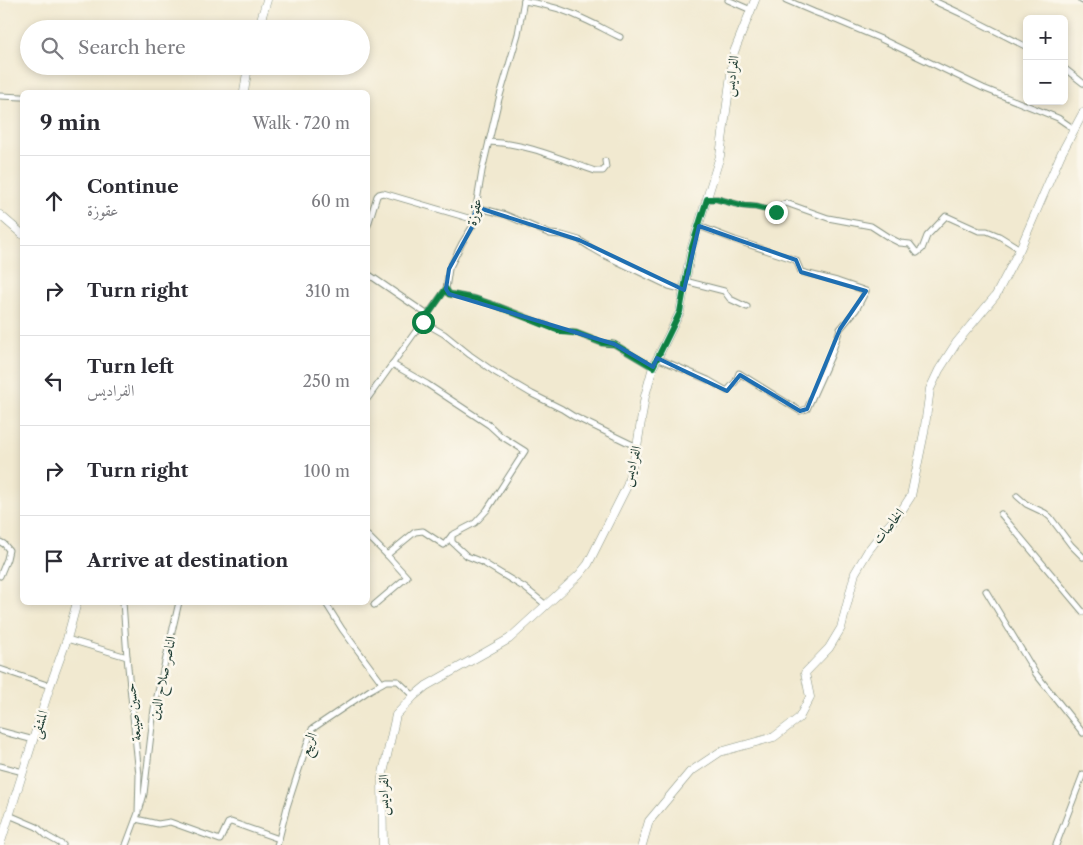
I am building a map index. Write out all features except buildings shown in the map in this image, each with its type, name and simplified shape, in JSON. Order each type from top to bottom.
[{"type":"street","points":[[261,20],[268,0]]},
{"type":"street","points":[[524,0],[564,11],[587,20],[620,37]]},
{"type":"street","name":"عقوزة","points":[[370,395],[446,289],[449,269],[475,220],[482,172],[499,98],[518,34],[524,0]]},
{"type":"street","points":[[728,0],[751,10]]},
{"type":"street","name":"الفراديس","points":[[383,845],[382,778],[396,714],[426,686],[510,639],[579,575],[588,564],[627,486],[645,396],[653,367],[680,312],[691,250],[720,156],[734,52],[755,0]]},
{"type":"street","points":[[786,0],[881,39],[983,88],[1058,118],[1074,129]]},
{"type":"street","points":[[932,0],[1023,45]]},
{"type":"street","points":[[1068,71],[1083,83]]},
{"type":"street","points":[[244,90],[247,75]]},
{"type":"street","points":[[0,96],[20,97]]},
{"type":"street","name":"الخاصات","points":[[642,845],[649,820],[690,772],[720,752],[774,737],[799,718],[810,697],[805,673],[829,648],[841,628],[855,573],[868,551],[900,513],[911,496],[924,433],[930,389],[939,370],[958,342],[996,295],[1020,249],[1061,154],[1083,113]]},
{"type":"street","points":[[490,142],[502,142],[548,154],[595,171],[603,171],[606,166],[605,160]]},
{"type":"street","points":[[370,219],[377,196],[383,193],[475,220]]},
{"type":"street","points":[[707,199],[717,199],[776,212],[781,205],[786,203],[828,218],[871,226],[888,238],[900,243],[910,244],[917,253],[922,248],[927,236],[946,216],[979,232],[987,232],[999,236],[1020,249]]},
{"type":"street","points":[[476,207],[506,215],[550,234],[579,240],[669,286],[684,290]]},
{"type":"street","points":[[0,215],[20,232]]},
{"type":"street","points":[[657,358],[708,380],[727,391],[736,381],[739,374],[800,412],[807,409],[831,356],[840,329],[856,310],[866,291],[801,272],[796,260],[698,226]]},
{"type":"street","points":[[370,275],[428,315]]},
{"type":"street","points":[[685,281],[724,291],[730,299],[747,307]]},
{"type":"street","points":[[446,289],[449,294],[476,299],[497,306],[562,332],[576,333],[602,343],[614,344],[653,367]]},
{"type":"street","points":[[423,322],[444,334],[494,371],[532,394],[636,447]]},
{"type":"street","points":[[387,555],[415,532],[423,531],[444,545],[452,535],[475,523],[487,510],[525,451],[434,388],[392,364]]},
{"type":"street","points":[[1017,496],[1026,504],[1046,513],[1083,557]]},
{"type":"street","points":[[1001,514],[1083,612]]},
{"type":"street","points":[[452,535],[452,542],[467,556],[482,562],[525,588],[546,605]]},
{"type":"street","points":[[370,538],[406,577],[374,605]]},
{"type":"street","points":[[0,542],[10,550],[0,576]]},
{"type":"street","points":[[986,592],[1036,674],[1083,733]]},
{"type":"street","name":"المشفى","points":[[0,845],[76,605]]},
{"type":"street","name":"حسين صيبعة","points":[[123,605],[140,775],[138,813],[126,845]]},
{"type":"street","name":"الناصر صلاح الدين","points":[[138,813],[144,794],[154,709],[178,605]]},
{"type":"street","points":[[327,605],[342,629],[382,683],[398,681],[414,696]]},
{"type":"street","points":[[66,640],[127,657]]},
{"type":"street","points":[[0,669],[50,686]]},
{"type":"street","name":"الربيع","points":[[278,842],[312,729],[382,683]]},
{"type":"street","points":[[0,731],[34,740]]},
{"type":"street","points":[[0,766],[23,772]]},
{"type":"street","points":[[1056,845],[1083,774]]},
{"type":"street","points":[[9,815],[38,827],[47,836],[63,845]]},
{"type":"street","points":[[135,820],[158,824],[170,822],[220,840],[228,823],[231,822],[278,842]]},
{"type":"highlighted area","points":[[476,207],[579,240],[684,290],[699,226],[796,260],[801,272],[866,291],[840,329],[807,409],[800,411],[740,375],[727,391],[657,358],[653,367],[614,344],[449,294],[446,289],[449,269],[472,227]]},
{"type":"route","points":[[423,322],[446,289],[449,294],[476,299],[497,306],[562,332],[576,333],[602,343],[614,344],[653,367],[680,312],[691,250],[707,199],[717,199],[776,212]]}]
